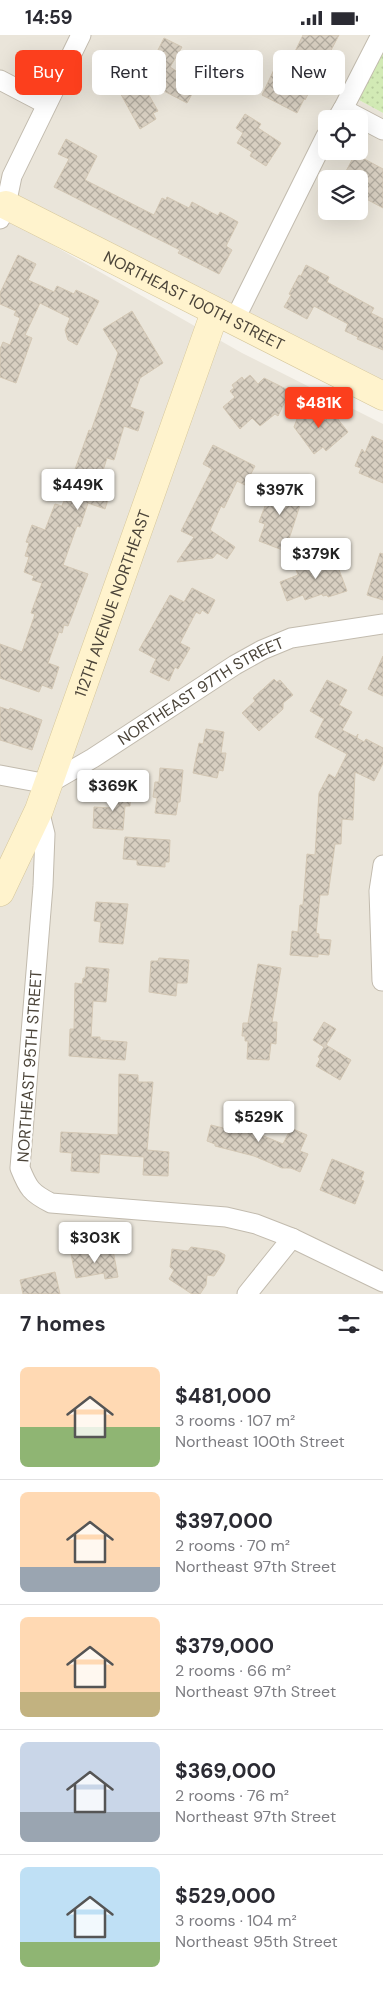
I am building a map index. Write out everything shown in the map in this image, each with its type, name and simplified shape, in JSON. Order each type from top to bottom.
[{"type":"street","points":[[3,212],[12,176],[81,35]]},
{"type":"street","points":[[342,110],[381,35]]},
{"type":"street","points":[[0,80],[46,104]]},
{"type":"street","points":[[368,124],[383,130]]},
{"type":"street","name":"112TH AVENUE NORTHEAST","points":[[0,892],[38,810],[225,317],[318,150]]},
{"type":"street","name":"NORTHEAST 100TH STREET","points":[[3,212],[225,317],[383,396]]},
{"type":"street","name":"NORTHEAST 97TH STREET","points":[[48,783],[93,757],[235,665],[262,650],[290,638],[383,625]]},
{"type":"street","points":[[0,775],[48,783]]},
{"type":"street","name":"NORTHEAST 95TH STREET","points":[[38,810],[44,834],[43,885],[20,1168],[26,1185],[36,1195],[51,1203],[226,1217],[256,1225],[292,1237],[383,1283]]},
{"type":"street","points":[[382,981],[379,891],[383,865]]},
{"type":"street","points":[[247,1294],[292,1237]]},
{"type":"shaded area","points":[[0,35],[383,35],[357,99],[383,113],[383,381],[0,189]]},
{"type":"shaded area","points":[[0,215],[242,353],[383,424],[383,1294],[0,1294]]},
{"type":"green space","points":[[383,48],[383,113],[357,99]]},
{"type":"building","points":[[303,35],[339,35],[331,50],[296,50]]},
{"type":"building","points":[[164,38],[182,47],[180,50],[176,50],[176,57],[170,67],[176,71],[176,95],[192,95],[187,103],[166,92],[166,50],[158,50]]},
{"type":"building","points":[[273,72],[273,95],[308,95],[297,113],[262,95]]},
{"type":"building","points":[[121,95],[149,95],[158,111],[153,113],[156,119],[140,129]]},
{"type":"building","points":[[245,114],[261,124],[258,128],[281,143],[266,166],[250,156],[252,152],[237,143],[243,133],[236,128]]},
{"type":"building","points":[[66,139],[97,156],[85,180],[154,215],[162,198],[166,200],[167,197],[189,208],[192,202],[218,216],[220,212],[238,222],[226,246],[232,250],[219,274],[178,253],[180,250],[54,187],[69,159],[58,154]]},
{"type":"building","points":[[352,160],[366,160],[383,169],[383,208],[368,200],[368,170],[347,170]]},
{"type":"building","points":[[18,255],[36,264],[28,280],[54,292],[57,286],[74,294],[76,290],[99,301],[77,345],[68,340],[65,330],[70,318],[40,303],[25,335],[32,338],[16,383],[0,377],[0,349],[3,342],[10,345],[20,318],[14,315],[16,311],[0,304],[0,293]]},
{"type":"building","points":[[306,265],[329,277],[327,282],[374,308],[371,313],[383,319],[383,350],[357,339],[358,337],[345,331],[348,324],[314,306],[307,319],[284,307],[291,295],[289,294]]},
{"type":"building","points":[[132,311],[163,363],[140,378],[130,407],[144,412],[138,431],[124,426],[114,460],[107,458],[99,483],[112,487],[105,509],[88,503],[80,527],[77,526],[63,565],[88,574],[68,626],[64,625],[62,633],[59,632],[48,663],[59,667],[52,689],[42,685],[39,692],[0,678],[0,644],[22,652],[35,614],[31,613],[42,583],[32,580],[34,576],[24,572],[29,557],[25,556],[29,543],[26,542],[32,525],[45,530],[55,504],[62,506],[89,430],[91,431],[118,353],[103,329]]},
{"type":"building","points":[[250,375],[258,384],[264,378],[290,391],[278,416],[275,414],[260,426],[252,418],[240,429],[223,407],[235,397],[230,391],[234,388],[232,385],[242,377],[244,380]]},
{"type":"building","points":[[310,401],[325,420],[333,413],[348,432],[326,451],[323,447],[314,454],[294,427],[301,408]]},
{"type":"building","points":[[372,436],[383,441],[383,483],[359,473],[361,468],[355,466],[362,449],[365,453]]},
{"type":"building","points":[[213,445],[255,466],[245,485],[237,481],[224,508],[221,506],[210,530],[235,547],[227,559],[217,553],[213,558],[177,562],[194,537],[181,531],[212,469],[203,464]]},
{"type":"building","points":[[274,482],[304,493],[285,551],[259,541],[265,524],[259,522]]},
{"type":"building","points":[[329,543],[347,591],[328,597],[322,594],[305,600],[303,595],[287,601],[280,582],[298,575],[296,570],[323,560]]},
{"type":"building","points":[[380,553],[383,554],[383,600],[367,595]]},
{"type":"building","points":[[192,588],[215,600],[208,614],[202,610],[200,614],[196,612],[180,643],[190,648],[178,669],[175,667],[169,681],[150,672],[156,659],[139,650],[170,595],[184,602]]},
{"type":"building","points":[[383,656],[383,696],[368,689]]},
{"type":"building","points":[[274,679],[277,682],[280,680],[293,695],[283,703],[283,709],[259,731],[242,713],[255,701],[253,698]]},
{"type":"building","points":[[327,680],[347,690],[339,705],[352,712],[342,730],[356,737],[358,734],[357,738],[364,742],[366,739],[383,748],[383,763],[374,781],[355,772],[353,820],[342,819],[341,844],[335,844],[328,895],[320,895],[316,933],[319,934],[319,939],[331,940],[329,955],[318,954],[318,957],[290,955],[292,931],[298,932],[300,905],[303,905],[307,854],[315,855],[319,793],[329,774],[335,778],[347,754],[315,737],[324,719],[310,711]]},
{"type":"building","points":[[0,707],[9,710],[10,708],[42,720],[32,750],[0,740]]},
{"type":"building","points":[[206,729],[224,732],[221,753],[226,753],[223,771],[219,770],[217,778],[193,773],[199,743],[203,744]]},
{"type":"building","points":[[160,768],[183,770],[180,802],[178,802],[176,815],[155,813],[157,798],[153,797],[155,782],[159,782]]},
{"type":"building","points":[[113,788],[131,790],[130,806],[125,806],[123,830],[93,828],[94,807],[112,808]]},
{"type":"building","points":[[125,837],[170,840],[169,862],[165,862],[165,867],[137,865],[137,860],[123,859]]},
{"type":"building","points":[[96,902],[128,904],[123,944],[99,942],[101,922],[94,921]]},
{"type":"building","points":[[159,958],[189,960],[187,983],[177,983],[176,996],[149,992],[151,961],[158,961]]},
{"type":"building","points":[[258,964],[281,968],[272,1022],[277,1022],[276,1044],[271,1043],[269,1060],[247,1059],[248,1041],[245,1041],[245,1036],[242,1036],[243,1023],[248,1023]]},
{"type":"building","points":[[86,967],[109,969],[106,1002],[93,1001],[91,1037],[100,1037],[100,1040],[127,1042],[125,1060],[69,1056],[70,1029],[74,1029],[75,983],[82,984],[83,978],[85,978]]},
{"type":"building","points":[[324,1022],[336,1029],[326,1045],[351,1060],[340,1080],[316,1066],[320,1059],[318,1057],[324,1047],[313,1040]]},
{"type":"building","points":[[119,1074],[138,1075],[138,1082],[153,1082],[147,1150],[169,1152],[168,1176],[143,1175],[144,1157],[100,1154],[99,1173],[71,1171],[72,1153],[60,1152],[61,1132],[118,1135]]},
{"type":"building","points":[[226,1115],[262,1124],[259,1134],[283,1144],[291,1128],[307,1135],[300,1151],[308,1154],[300,1172],[291,1168],[282,1168],[254,1156],[215,1146],[215,1144],[207,1141],[211,1125],[223,1128]]},
{"type":"building","points":[[332,1159],[364,1172],[361,1180],[364,1181],[355,1204],[320,1190]]},
{"type":"building","points":[[191,1247],[218,1251],[225,1255],[224,1261],[214,1276],[207,1275],[206,1285],[200,1294],[192,1294],[169,1279],[174,1270],[170,1267],[172,1249],[188,1251]]},
{"type":"building","points":[[113,1250],[118,1277],[105,1279],[104,1273],[76,1278],[71,1254],[87,1251],[88,1255]]},
{"type":"building","points":[[55,1272],[60,1294],[23,1294],[20,1280]]}]
